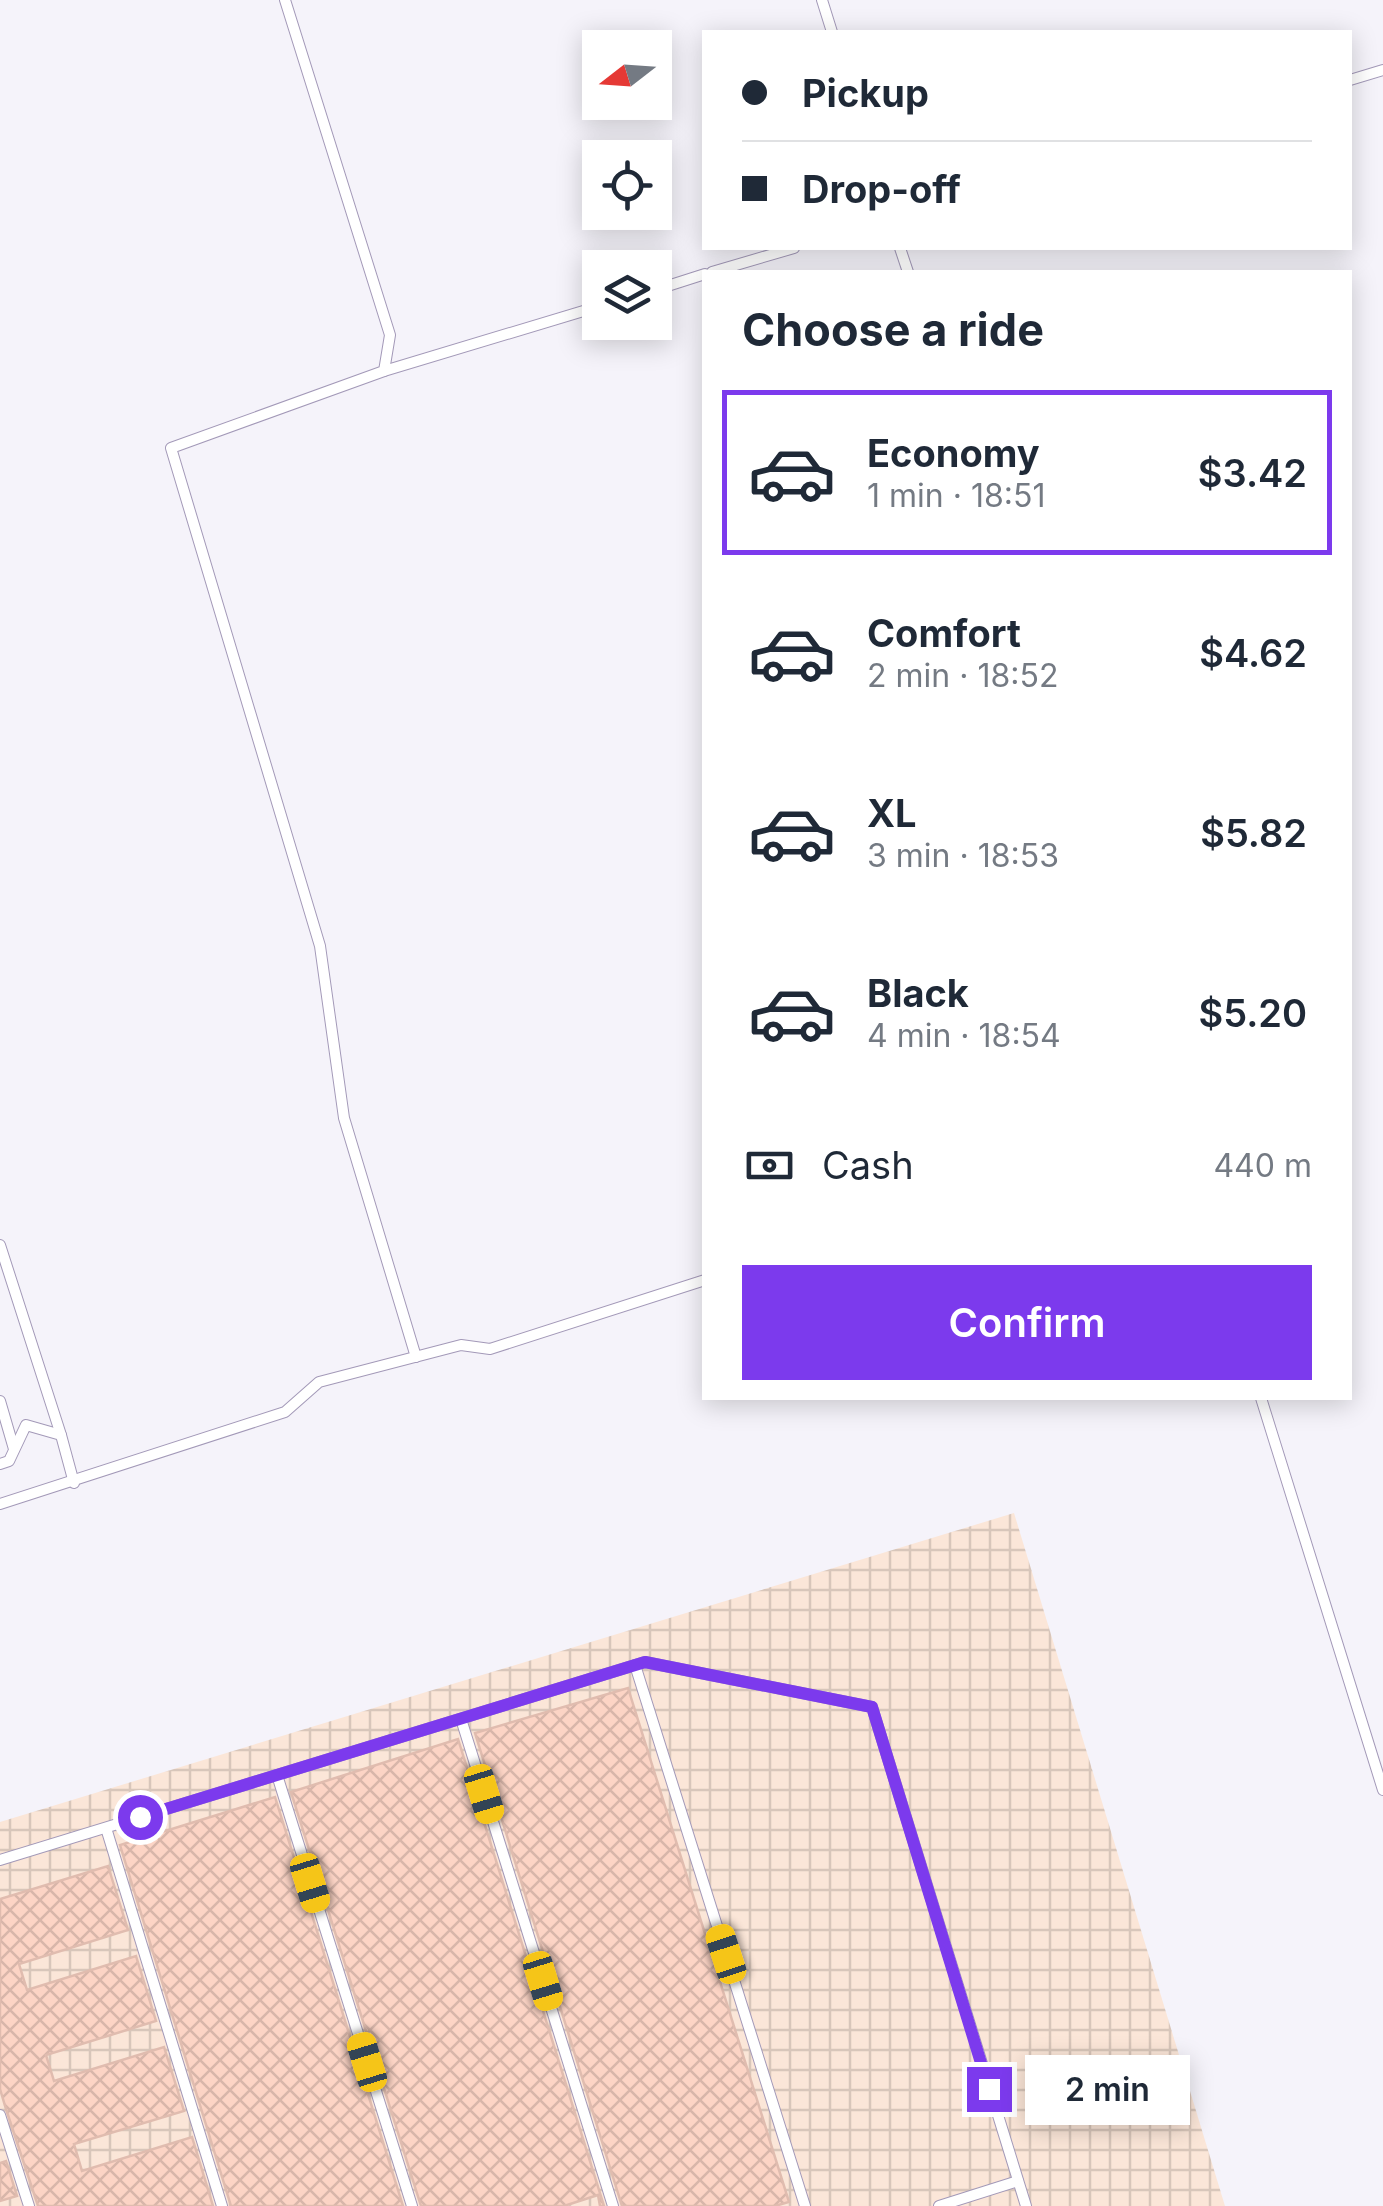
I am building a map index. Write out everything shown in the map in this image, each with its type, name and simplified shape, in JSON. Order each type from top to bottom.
[{"type":"lane","points":[[286,0],[390,335],[384,372]]},
{"type":"lane","points":[[822,0],[831,30]]},
{"type":"lane","points":[[1352,79],[1383,70]]},
{"type":"lane","points":[[721,270],[787,250]]},
{"type":"lane","points":[[672,285],[702,276]]},
{"type":"lane","points":[[416,1357],[344,1118],[320,946],[171,448],[384,372],[582,312]]},
{"type":"lane","points":[[0,1244],[74,1483]]},
{"type":"lane","points":[[0,1504],[285,1412],[319,1382],[461,1345],[490,1349],[702,1281]]},
{"type":"lane","points":[[1261,1400],[1383,1790]]},
{"type":"lane","points":[[0,1401],[14,1450]]},
{"type":"lane","points":[[0,1464],[9,1461],[26,1425],[61,1435]]},
{"type":"lane","points":[[0,1860],[645,1662],[872,1707],[1026,2206]]},
{"type":"lane","points":[[634,1665],[806,2206]]},
{"type":"lane","points":[[460,1718],[614,2206]]},
{"type":"lane","points":[[276,1775],[412,2206]]},
{"type":"lane","points":[[106,1828],[222,2206]]},
{"type":"lane","points":[[0,2115],[29,2206]]},
{"type":"lane","points":[[939,2206],[1018,2181]]},
{"type":"shaded area","points":[[1014,1513],[1225,2206],[0,2206],[0,1822]]},
{"type":"building","points":[[628,1688],[789,2202],[775,2206],[622,2206],[475,1733]]},
{"type":"building","points":[[458,1739],[604,2206],[600,2206],[598,2195],[564,2206],[421,2206],[291,1792]]},
{"type":"building","points":[[275,1797],[403,2206],[231,2206],[120,1845]]},
{"type":"building","points":[[108,1866],[128,1930],[19,1964],[27,1990],[136,1956],[156,2021],[46,2055],[54,2081],[164,2047],[184,2111],[74,2144],[82,2171],[192,2137],[213,2206],[38,2206],[6,2109],[0,2089],[0,1899]]},
{"type":"building","points":[[6,2161],[17,2196],[0,2201],[0,2163]]},
{"type":"route","points":[[140,1817],[645,1662],[872,1707],[989,2089]]}]
